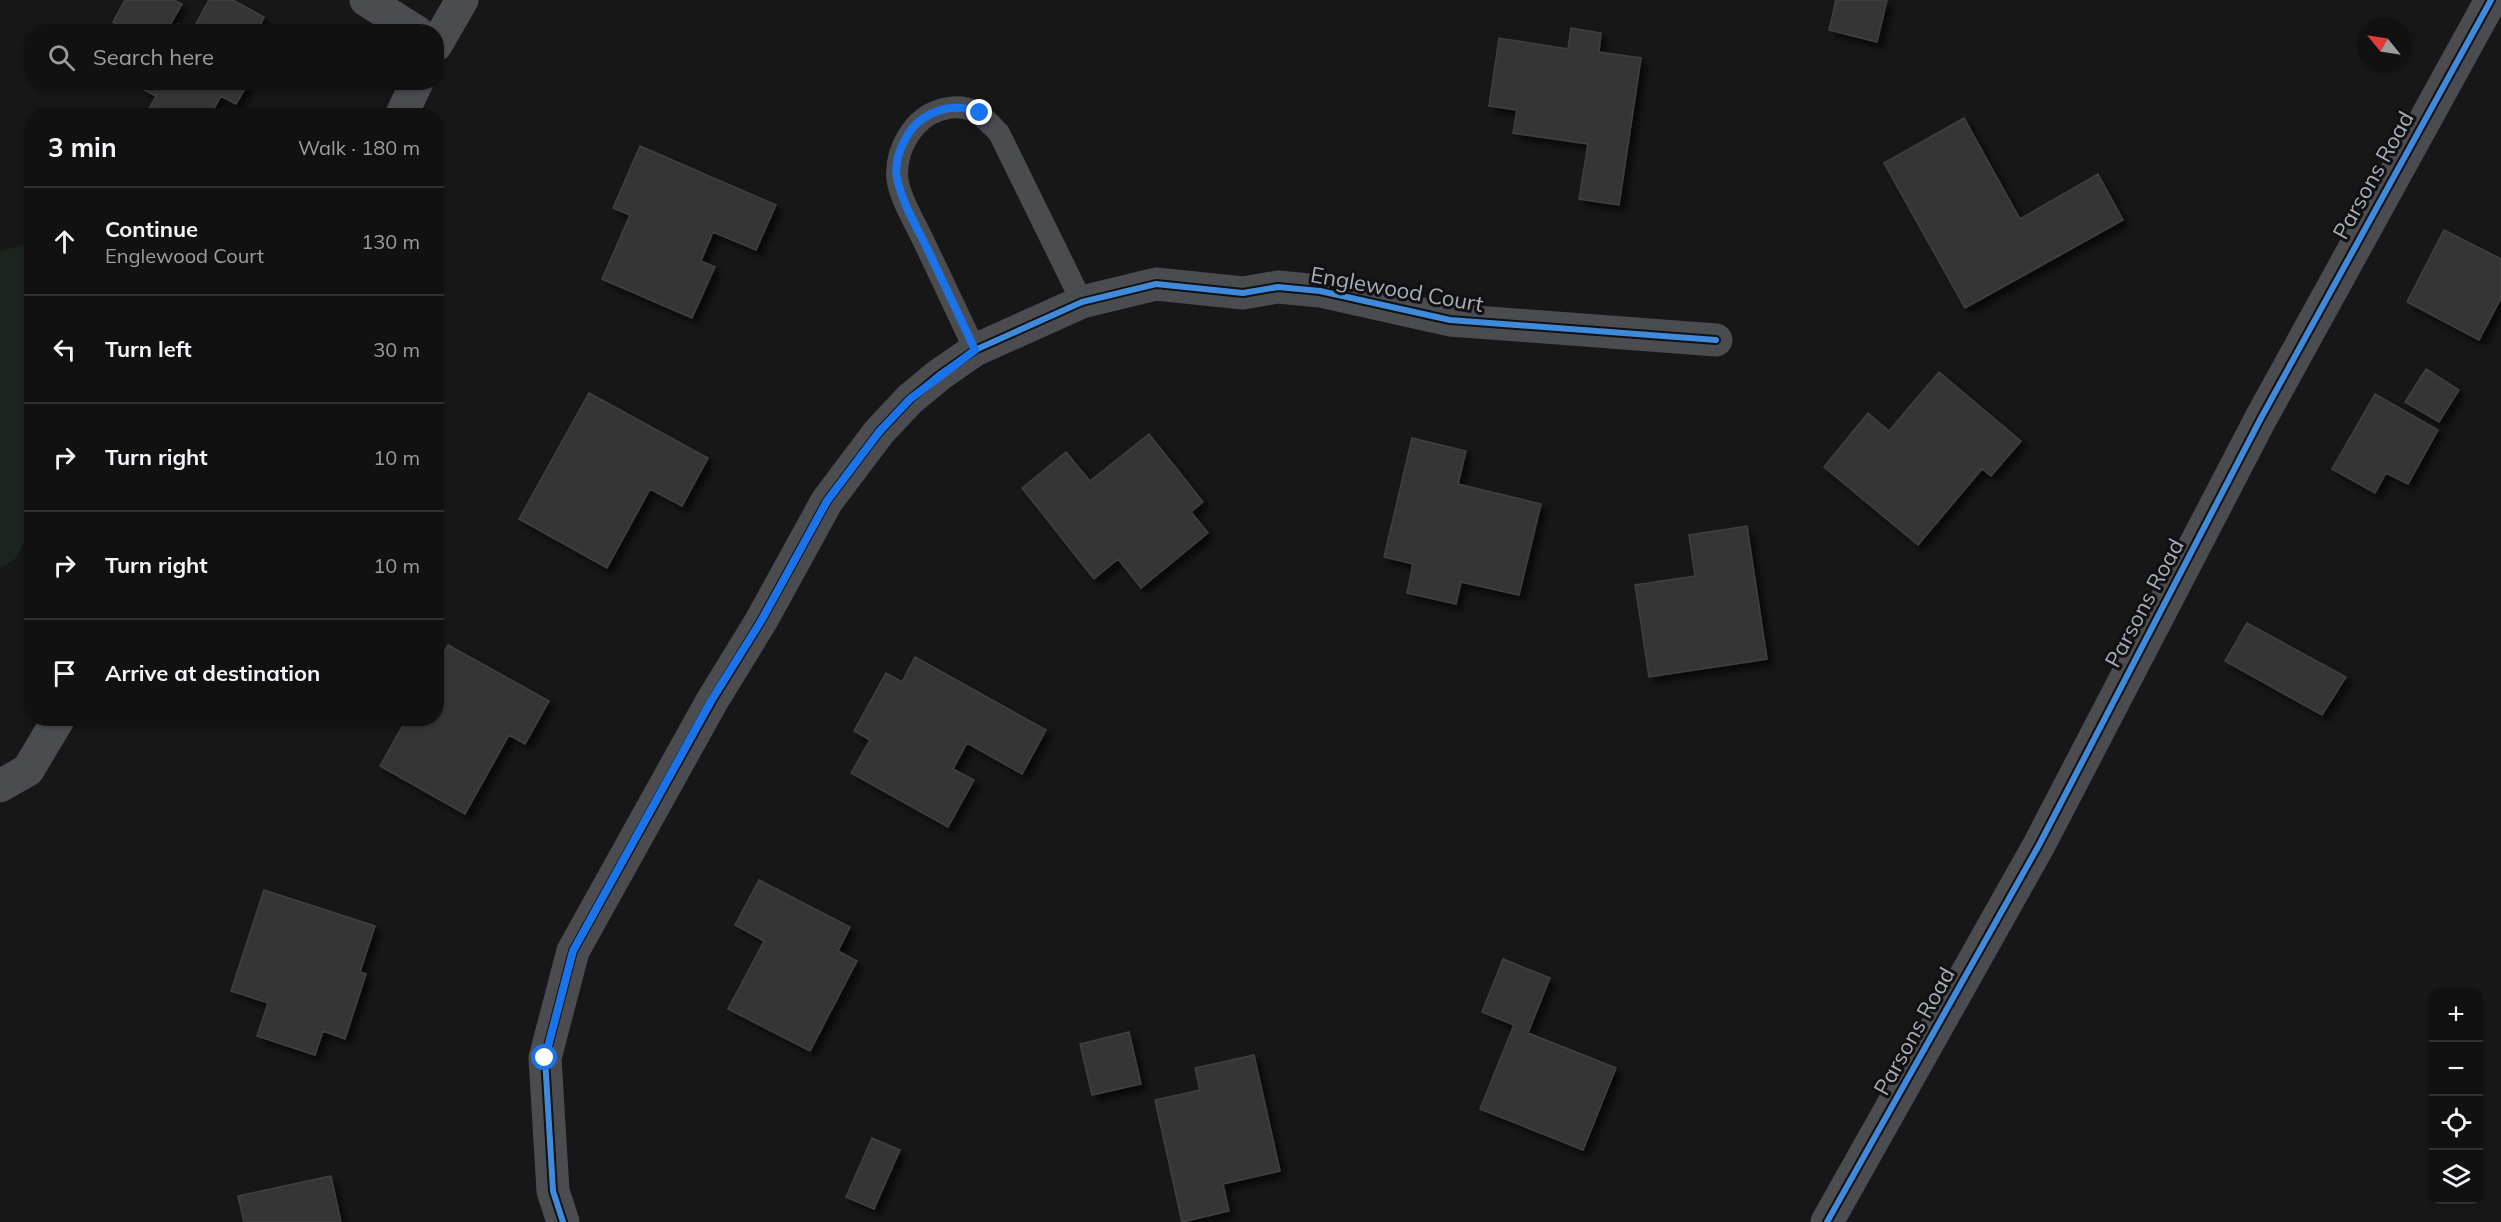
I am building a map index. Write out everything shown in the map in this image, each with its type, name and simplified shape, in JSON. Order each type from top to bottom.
[{"type":"street","points":[[366,0],[404,24]]},
{"type":"street","points":[[444,32],[462,0]]},
{"type":"street","name":"Parsons Road","points":[[1827,1222],[2038,845],[2261,418],[2491,0]]},
{"type":"street","points":[[405,108],[413,90]]},
{"type":"street","name":"Englewood Court","points":[[563,1222],[554,1191],[545,1058],[573,951],[711,701],[761,621],[827,501],[879,432],[910,399],[975,350],[1082,302],[1156,284],[1243,293],[1278,288],[1320,291],[1450,320],[1716,340]]},
{"type":"street","points":[[0,786],[28,770],[54,726]]},
{"type":"lane","points":[[975,350],[907,207],[897,176],[899,156],[908,135],[922,119],[940,110],[966,107],[980,113],[999,133],[1082,302]]},
{"type":"shaded area","points":[[24,245],[24,543],[15,559],[0,568],[0,251]]},
{"type":"building","points":[[125,0],[174,0],[182,4],[171,24],[116,24],[113,22]]},
{"type":"building","points":[[209,0],[233,0],[264,17],[261,24],[196,24]]},
{"type":"building","points":[[1836,0],[1887,0],[1877,42],[1829,30]]},
{"type":"building","points":[[1571,28],[1601,33],[1599,52],[1641,58],[1619,205],[1579,199],[1588,144],[1513,133],[1517,110],[1489,106],[1499,38],[1568,49]]},
{"type":"building","points":[[144,90],[244,90],[236,104],[221,96],[214,108],[149,108],[156,96]]},
{"type":"building","points":[[1964,118],[2020,219],[2098,174],[2123,220],[1965,308],[1884,163]]},
{"type":"building","points":[[640,146],[776,205],[756,250],[713,232],[701,261],[715,267],[692,318],[602,279],[630,215],[613,208]]},
{"type":"building","points":[[2444,230],[2501,259],[2501,298],[2479,340],[2407,302]]},
{"type":"building","points":[[2426,369],[2459,390],[2439,422],[2405,402]]},
{"type":"building","points":[[1939,372],[2021,441],[1991,476],[1982,469],[1918,545],[1824,467],[1868,413],[1889,431]]},
{"type":"building","points":[[589,393],[708,458],[682,506],[650,489],[607,568],[519,519]]},
{"type":"building","points":[[2375,394],[2438,430],[2408,484],[2386,473],[2375,493],[2332,469]]},
{"type":"building","points":[[1149,434],[1203,502],[1191,512],[1208,533],[1141,588],[1118,559],[1094,579],[1022,488],[1066,452],[1090,481]]},
{"type":"building","points":[[1412,438],[1466,451],[1458,484],[1541,504],[1519,595],[1461,582],[1456,604],[1407,593],[1413,564],[1384,557]]},
{"type":"building","points":[[1747,526],[1767,659],[1649,677],[1635,585],[1695,576],[1689,535]]},
{"type":"building","points":[[2247,623],[2346,677],[2322,715],[2225,661]]},
{"type":"building","points":[[448,645],[549,701],[525,744],[509,735],[465,814],[380,766],[402,726],[444,726],[444,652]]},
{"type":"building","points":[[915,657],[1046,730],[1022,774],[967,743],[953,769],[974,780],[948,827],[851,773],[870,740],[854,731],[886,673],[902,682]]},
{"type":"building","points":[[759,880],[850,927],[838,951],[857,961],[810,1051],[728,1009],[764,941],[735,925]]},
{"type":"building","points":[[264,890],[375,926],[360,972],[366,974],[345,1039],[323,1031],[315,1055],[257,1036],[268,1003],[231,991]]},
{"type":"building","points":[[1503,959],[1550,978],[1528,1033],[1616,1068],[1583,1150],[1480,1109],[1514,1025],[1482,1012]]},
{"type":"building","points":[[1129,1032],[1141,1084],[1092,1095],[1080,1044]]},
{"type":"building","points":[[1254,1055],[1280,1171],[1223,1184],[1229,1211],[1182,1222],[1155,1100],[1200,1090],[1195,1068]]},
{"type":"building","points":[[872,1138],[900,1150],[874,1209],[846,1197]]},
{"type":"building","points":[[331,1176],[341,1222],[244,1222],[238,1196]]},
{"type":"cycle path","points":[[1827,1222],[2039,845],[2261,418],[2491,0]]},
{"type":"cycle path","points":[[563,1222],[553,1191],[545,1058],[573,951],[712,701],[761,621],[827,501],[879,432],[910,399],[939,375],[975,350],[1082,302],[1156,284],[1243,293],[1278,287],[1320,291],[1450,320],[1716,340]]},
{"type":"route","points":[[545,1058],[573,951],[711,701],[761,621],[827,501],[879,432],[910,399],[975,350],[907,207],[897,176],[899,156],[908,135],[922,119],[940,110],[966,107],[980,113]]}]
